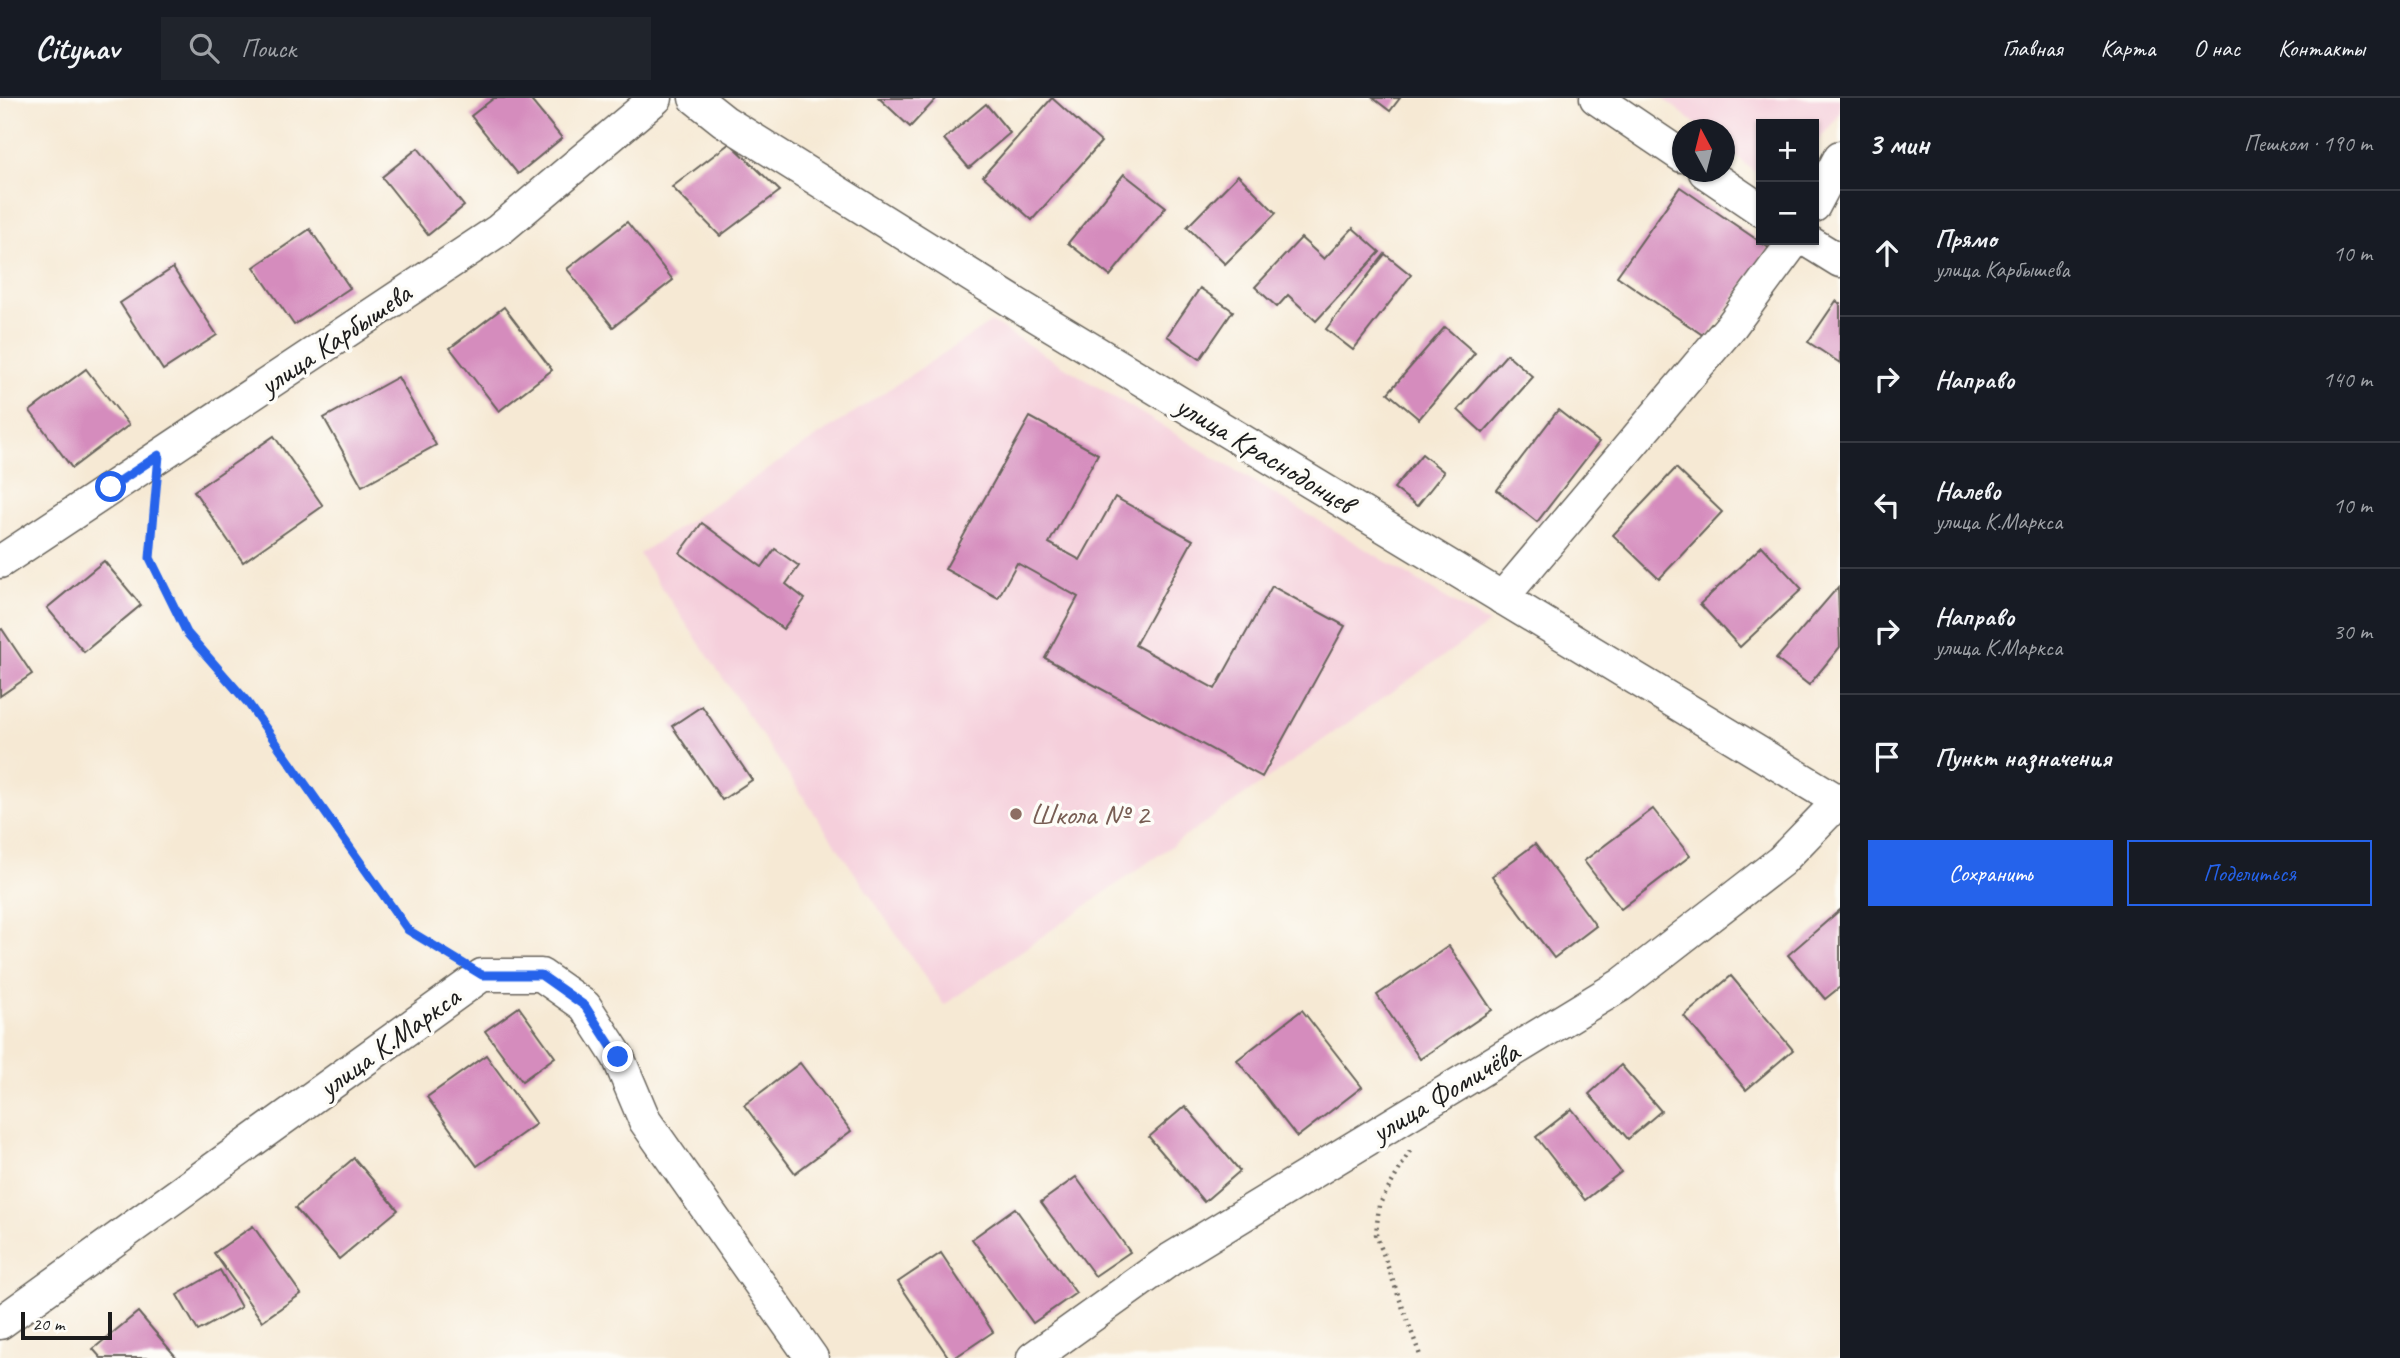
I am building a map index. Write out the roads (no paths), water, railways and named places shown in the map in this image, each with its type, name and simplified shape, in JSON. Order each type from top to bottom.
[{"type":"street","name":"улица Карбышева","points":[[0,562],[499,230],[656,98]]},
{"type":"street","name":"улица Краснодонцев","points":[[695,98],[724,121],[1018,304],[1839,802]]},
{"type":"street","points":[[1596,98],[1672,149]]},
{"type":"street","points":[[1819,197],[1840,157]]},
{"type":"street","points":[[1720,182],[1756,206]]},
{"type":"street","points":[[1502,598],[1732,325],[1791,245]]},
{"type":"street","points":[[1814,245],[1840,261]]},
{"type":"street","name":"улица Фомичёва","points":[[1032,1358],[1171,1259],[1621,985],[1781,861],[1839,802]]},
{"type":"street","name":"улица К.Маркса","points":[[0,1323],[482,975],[541,975],[585,1006],[618,1057],[645,1121],[812,1358]]},
{"type":"place","name":"Школа № 2","points":[[1016,814]]}]
